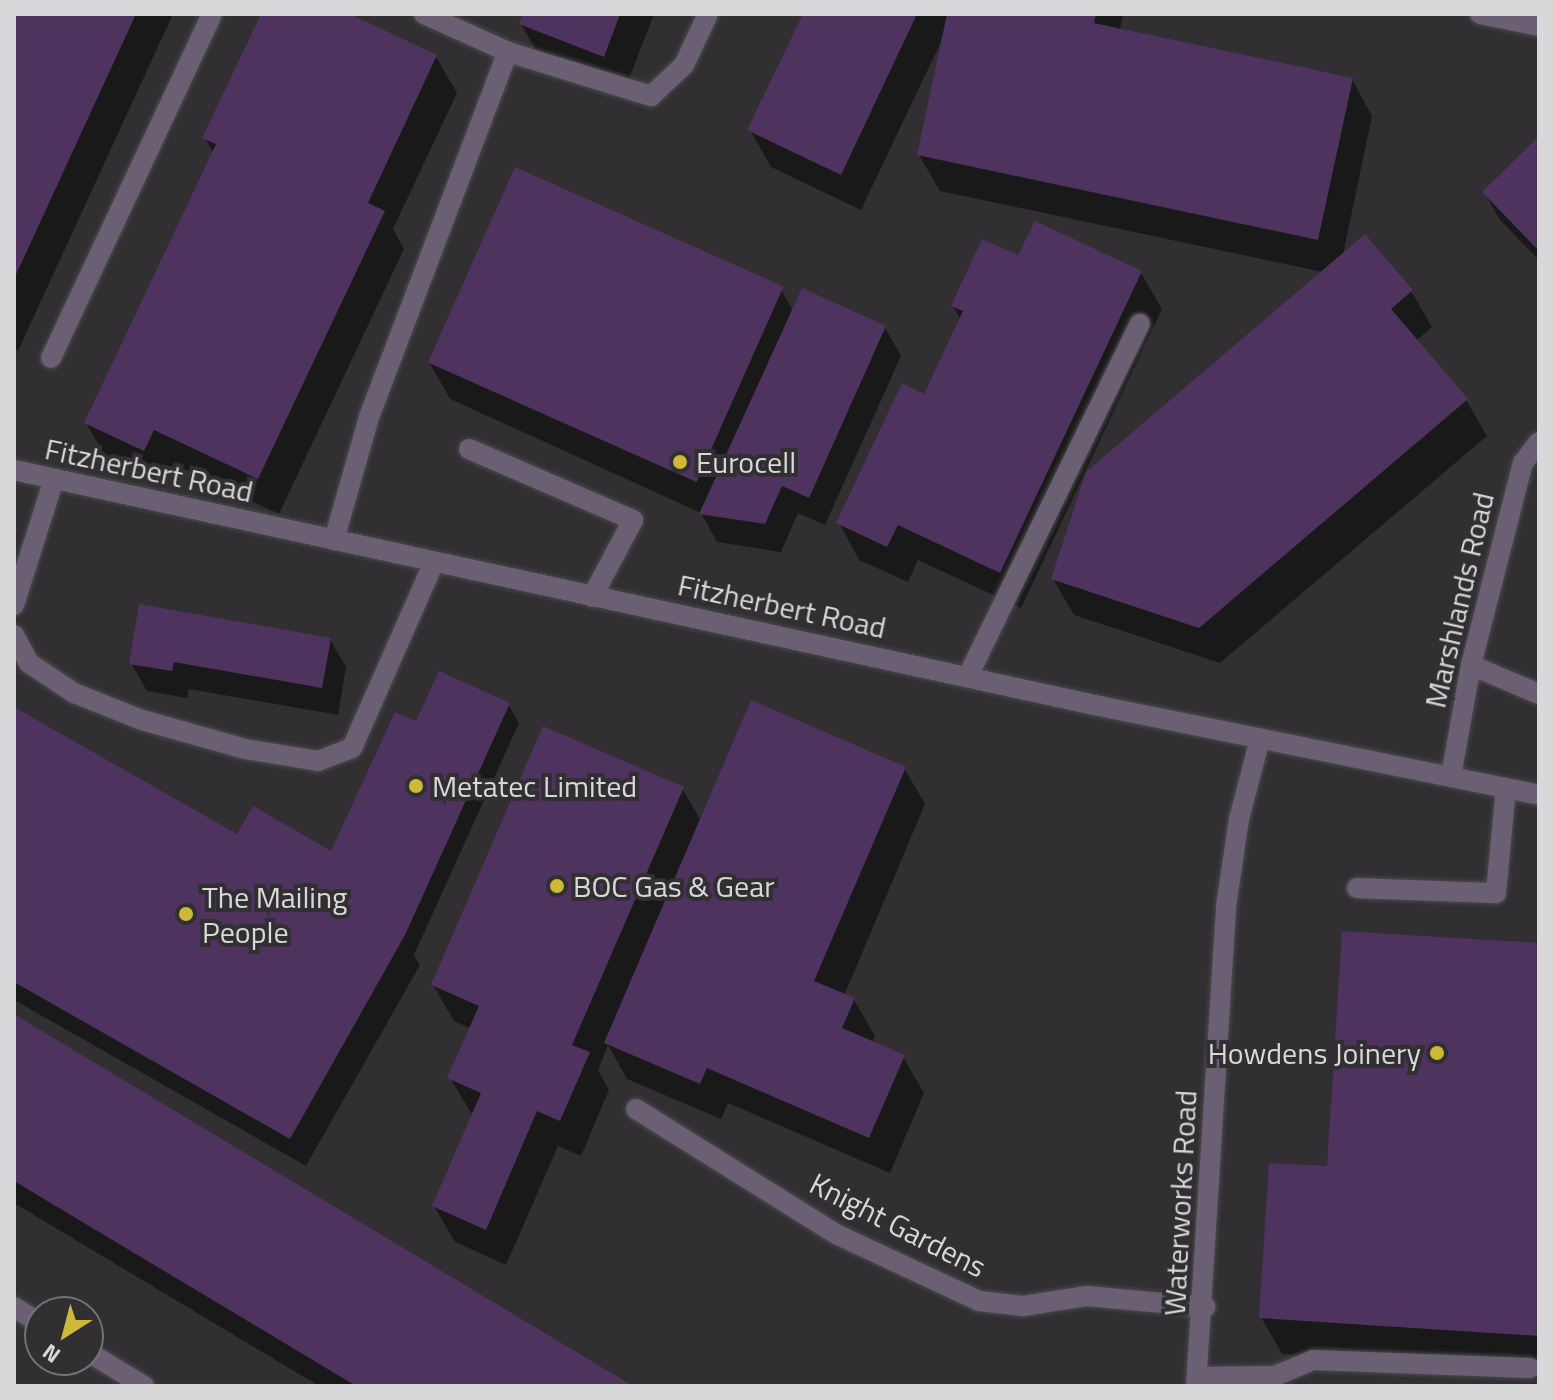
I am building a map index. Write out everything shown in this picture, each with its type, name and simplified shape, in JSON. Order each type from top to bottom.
[{"type":"street","points":[[51,358],[212,14]]},
{"type":"street","points":[[424,14],[452,20],[508,52],[651,96],[684,65],[708,14]]},
{"type":"street","points":[[1480,14],[1539,26]]},
{"type":"street","points":[[334,540],[369,417],[508,52]]},
{"type":"street","points":[[968,676],[1140,324]]},
{"type":"street","name":"Marshlands Road","points":[[1451,776],[1471,665],[1523,463],[1539,442]]},
{"type":"street","points":[[469,449],[633,520],[592,597]]},
{"type":"street","name":"Fitzherbert Road","points":[[14,470],[53,482],[592,597],[1539,795]]},
{"type":"street","points":[[14,605],[53,482]]},
{"type":"street","points":[[14,635],[29,663],[74,693],[142,720],[245,749],[318,761],[352,748],[434,562]]},
{"type":"street","points":[[1471,665],[1539,694]]},
{"type":"street","name":"Waterworks Road","points":[[1197,1381],[1205,1307],[1227,900],[1239,819],[1260,739]]},
{"type":"street","points":[[1357,888],[1496,893],[1506,788]]},
{"type":"street","name":"Knight Gardens","points":[[636,1109],[836,1234],[979,1301],[1023,1306],[1087,1296],[1205,1307]]},
{"type":"street","points":[[1197,1381],[1275,1376],[1313,1360],[1530,1368]]},
{"type":"street","points":[[104,1362],[144,1386]]},
{"type":"building","points":[[14,14],[136,14],[14,279]]},
{"type":"building","points":[[261,14],[350,14],[437,55],[368,203],[385,211],[258,479],[154,430],[144,451],[84,423],[216,144],[202,138]]},
{"type":"building","points":[[523,14],[620,14],[604,57],[519,24]]},
{"type":"building","points":[[803,14],[917,14],[841,175],[747,130]]},
{"type":"building","points":[[947,14],[1096,14],[1094,23],[1353,78],[1318,240],[917,155]]},
{"type":"building","points":[[1539,136],[1539,251],[1482,192]]},
{"type":"building","points":[[515,167],[784,287],[697,482],[428,362]]},
{"type":"building","points":[[1035,221],[1142,271],[1000,573],[898,525],[887,547],[836,523],[902,383],[924,394],[963,311],[951,306],[982,239],[1018,255]]},
{"type":"building","points":[[1365,234],[1413,290],[1391,309],[1468,399],[1199,628],[1051,579],[1086,472]]},
{"type":"building","points":[[802,288],[886,326],[809,498],[782,486],[765,524],[699,514]]},
{"type":"building","points":[[139,604],[331,638],[322,688],[174,662],[172,671],[129,664]]},
{"type":"building","name":"The Mailing People","points":[[439,671],[510,703],[405,935],[290,1139],[14,982],[14,707],[237,834],[253,806],[331,851],[395,712],[416,721]]},
{"type":"building","points":[[751,700],[906,767],[814,981],[855,998],[842,1028],[905,1055],[869,1138],[707,1068],[700,1084],[604,1043]]},
{"type":"building","name":"BOC Gas & Gear","points":[[543,726],[684,787],[572,1045],[590,1052],[560,1121],[537,1111],[486,1230],[432,1206],[481,1093],[447,1078],[479,1006],[431,985]]},
{"type":"building","name":"Howdens Joinery","points":[[1342,931],[1539,943],[1539,1336],[1259,1318],[1269,1163],[1327,1166]]},
{"type":"building","points":[[14,1014],[633,1386],[356,1386],[14,1181]]},
{"type":"place","name":"Eurocell","points":[[680,462]]},
{"type":"place","name":"Metatec Limited","points":[[416,786]]},
{"type":"place","name":"BOC Gas & Gear","points":[[557,886]]},
{"type":"place","name":"The Mailing People","points":[[186,914]]},
{"type":"place","name":"Howdens Joinery","points":[[1437,1053]]}]
